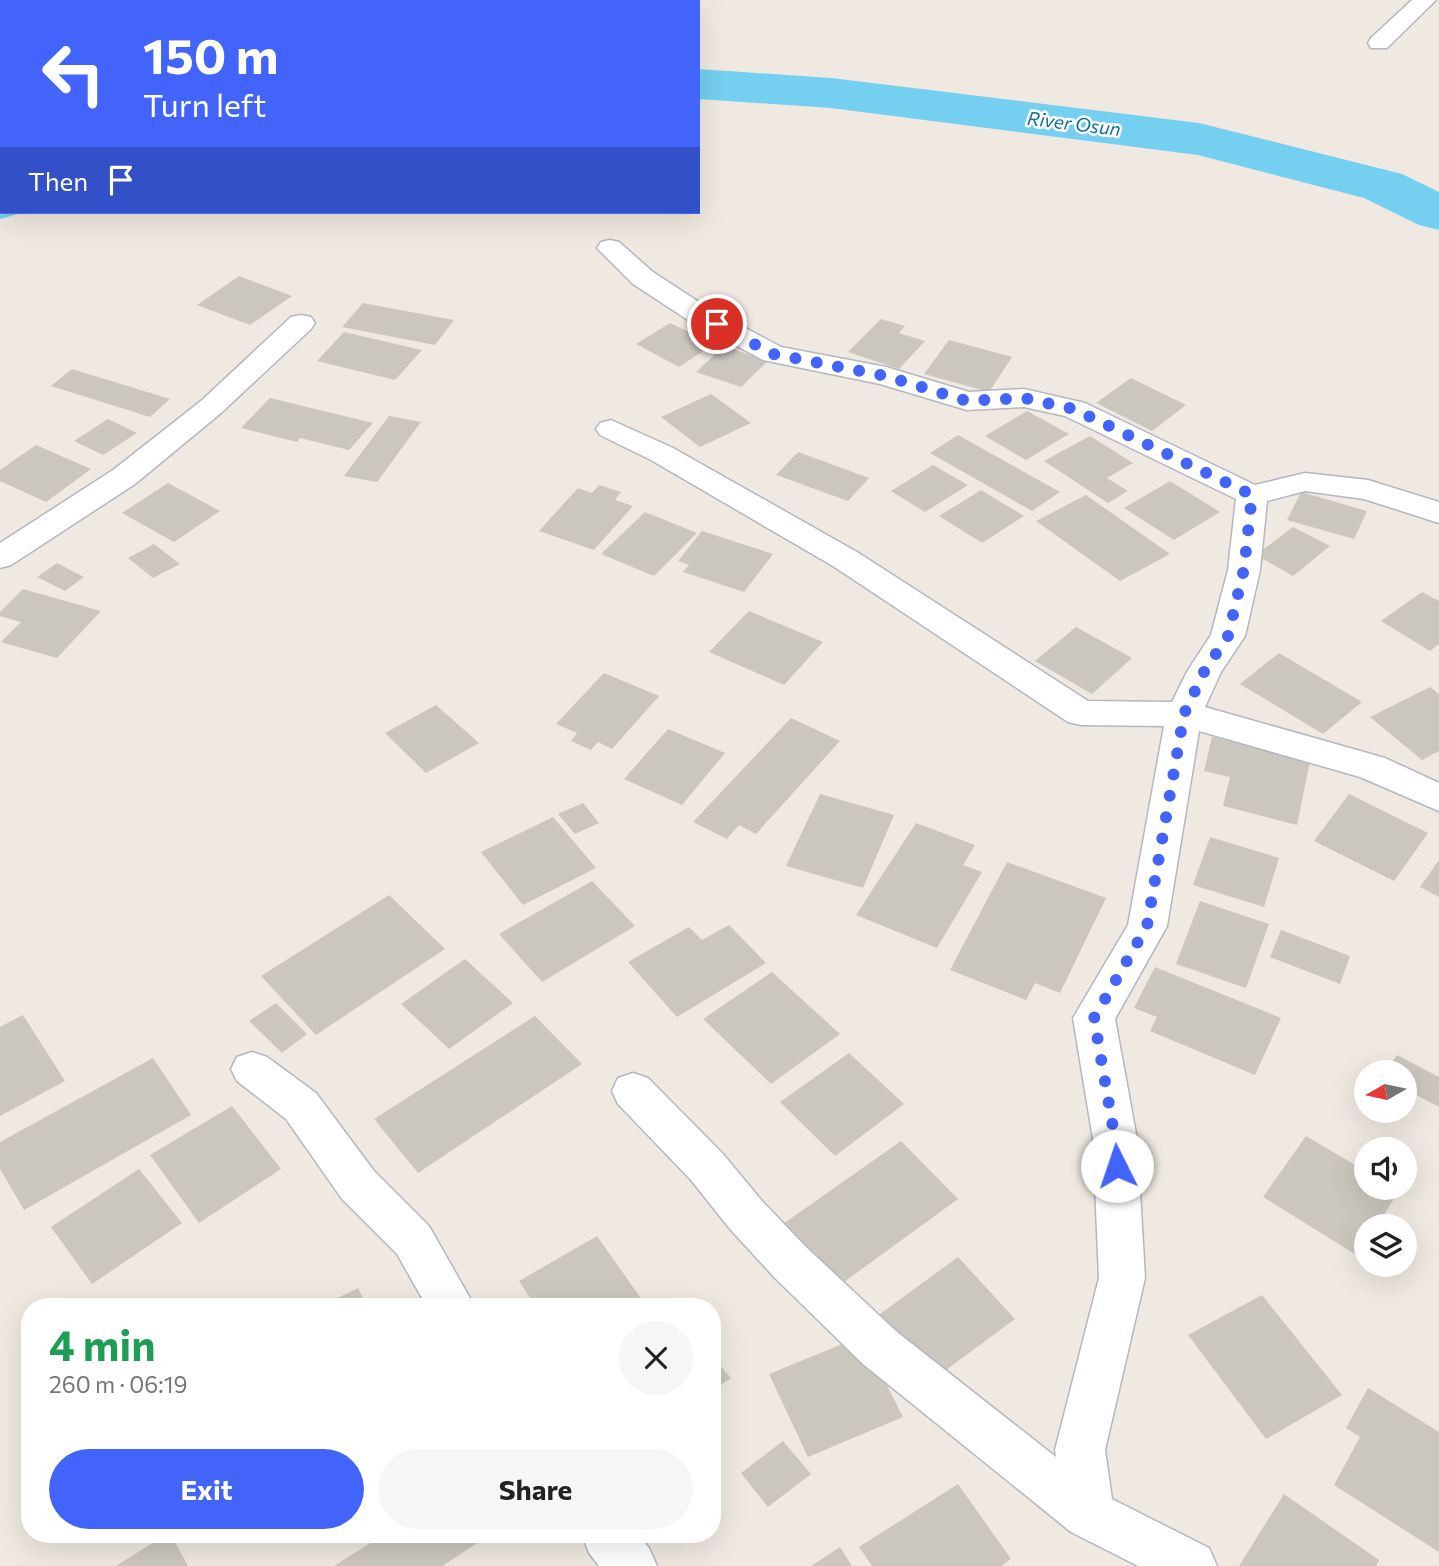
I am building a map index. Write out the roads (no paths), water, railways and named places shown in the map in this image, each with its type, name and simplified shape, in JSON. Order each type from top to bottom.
[{"type":"street","points":[[1379,43],[1425,0]]},
{"type":"street","points":[[610,248],[643,278],[698,314],[773,354],[886,376],[967,401],[1024,398],[1074,409],[1252,495],[1306,482],[1368,490],[1439,513]]},
{"type":"street","points":[[0,558],[124,477],[211,407],[301,323]]},
{"type":"street","points":[[611,429],[662,454],[845,559],[1081,713],[1184,714],[1372,767],[1439,798]]},
{"type":"street","points":[[1089,1514],[1080,1450],[1122,1278],[1115,1139],[1094,1018],[1147,926],[1184,714],[1205,670],[1228,636],[1244,569],[1252,495]]},
{"type":"street","points":[[252,1069],[301,1106],[358,1185],[412,1240],[447,1298]]},
{"type":"street","points":[[633,1091],[707,1167],[791,1263],[880,1348],[1089,1514],[1191,1566]]},
{"type":"street","points":[[613,1543],[631,1566]]},
{"type":"waterway","name":"River Osun","points":[[700,84],[831,93],[1199,139],[1383,186],[1439,213]]}]
